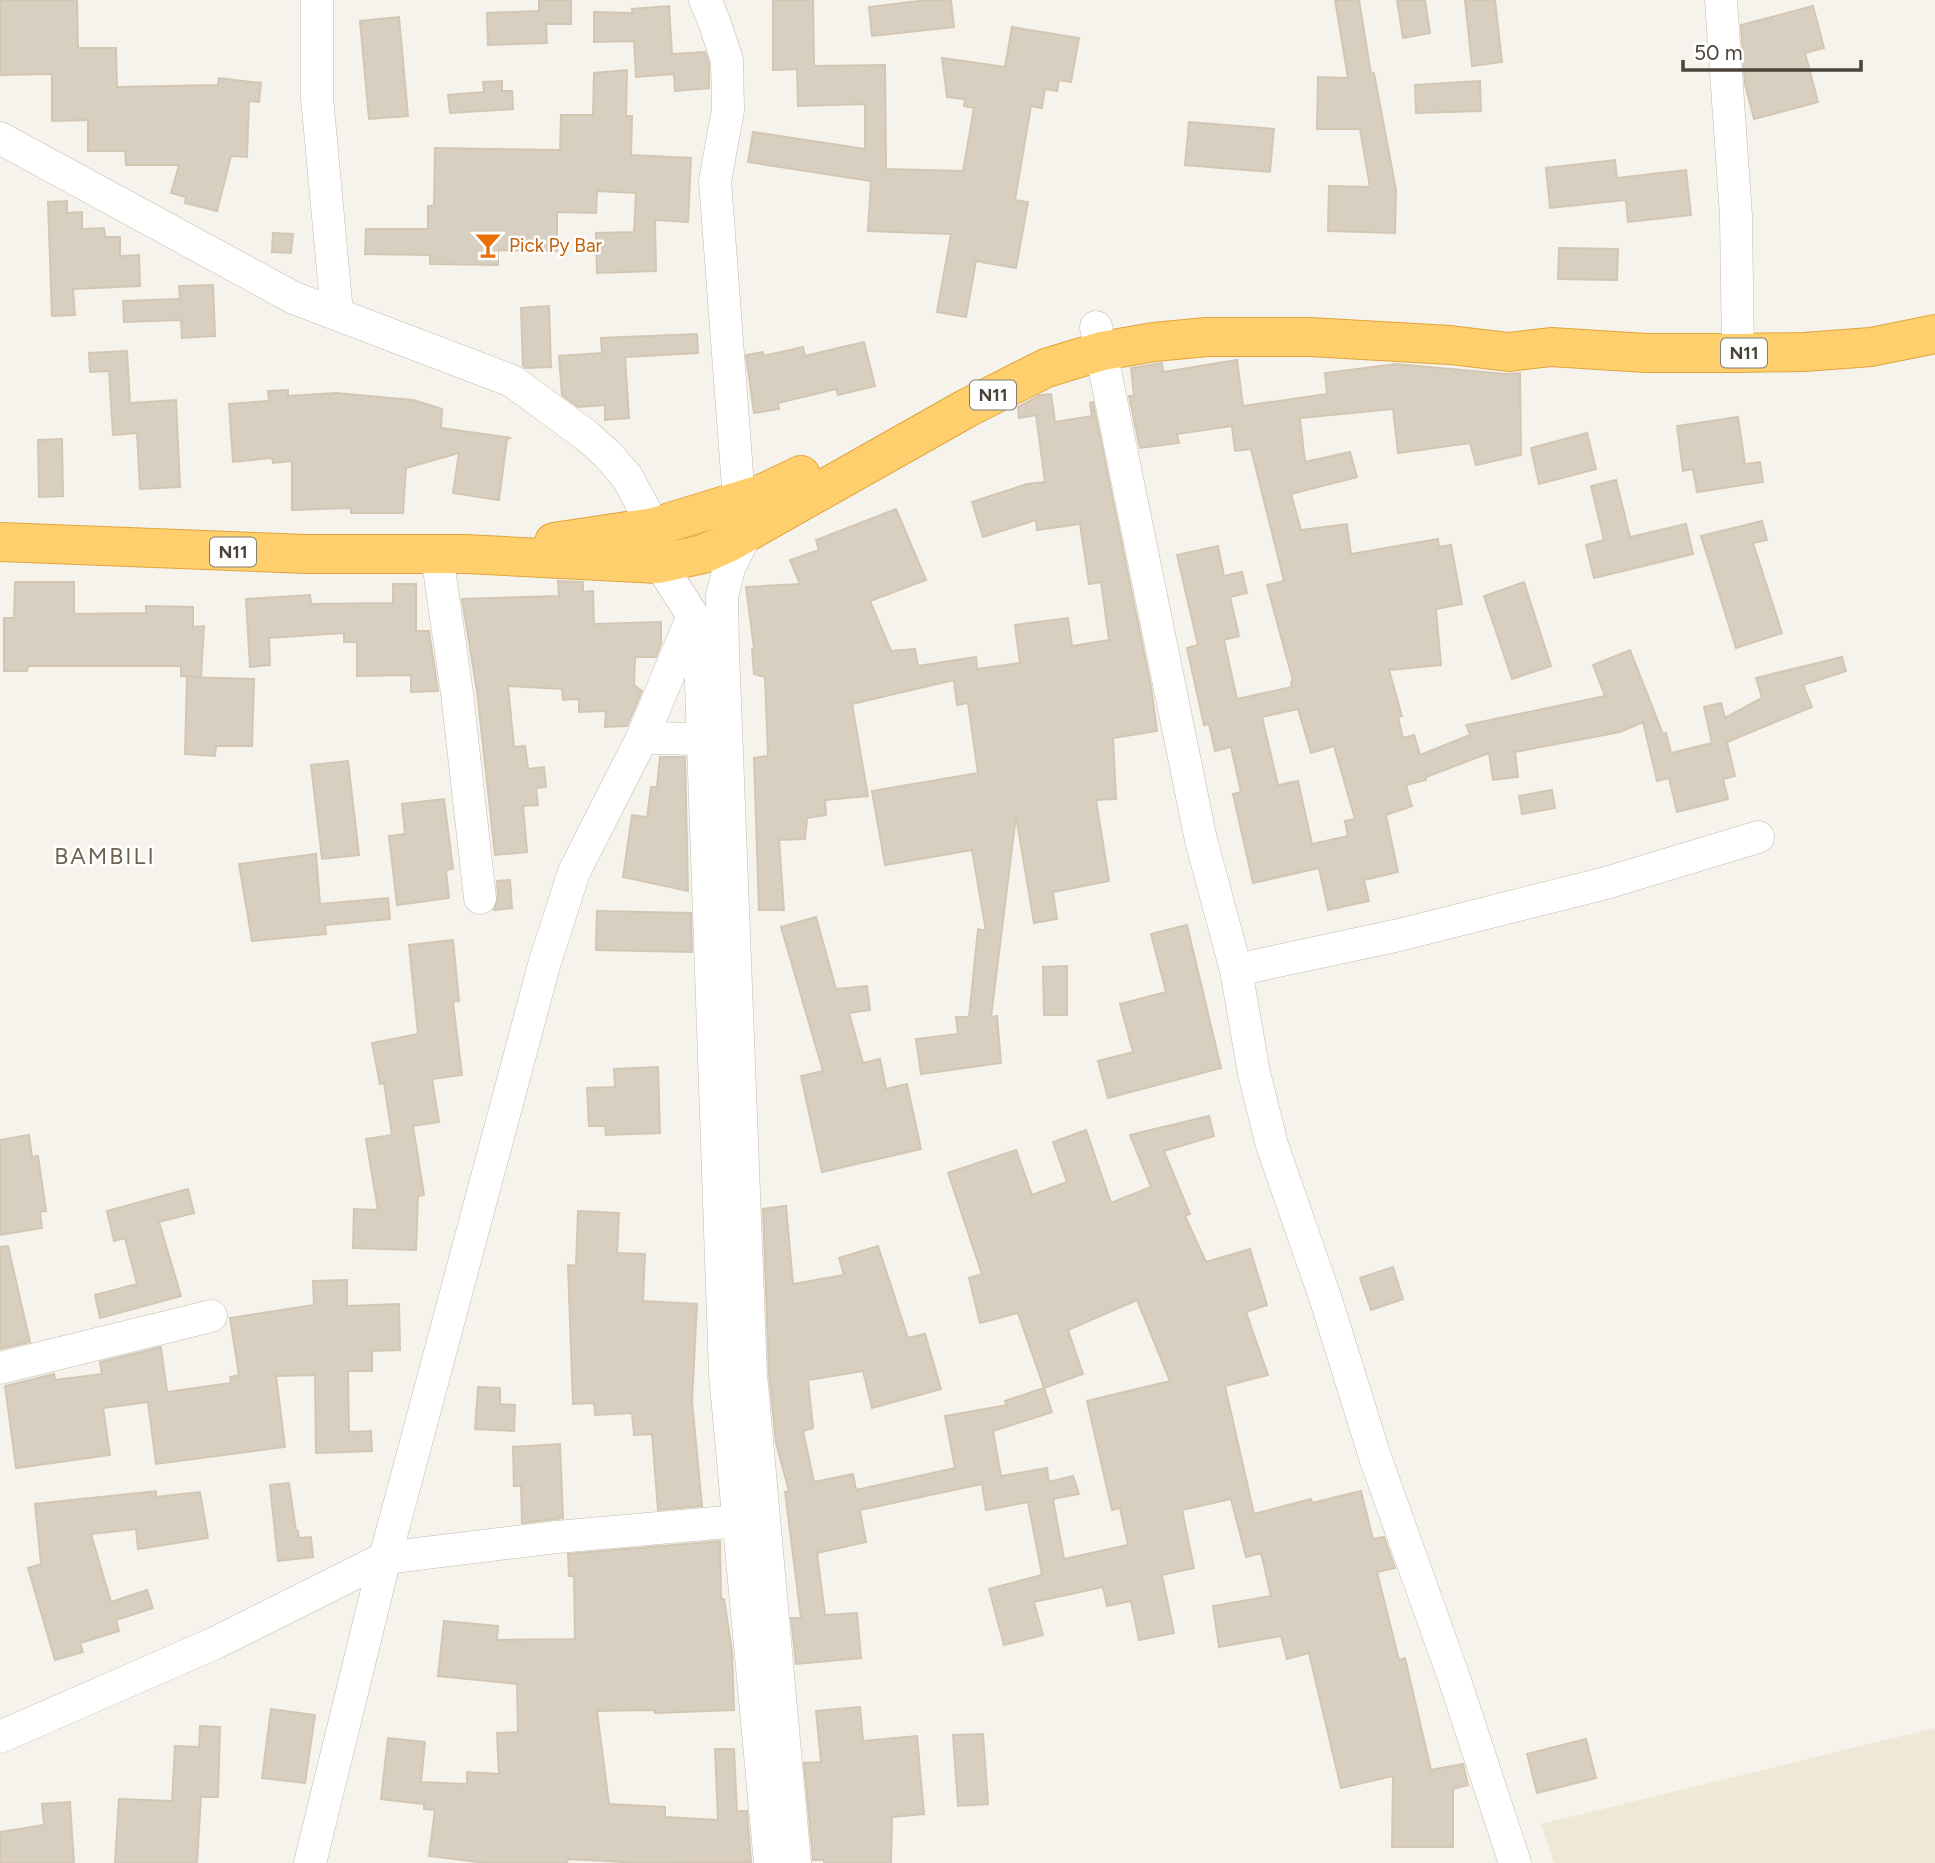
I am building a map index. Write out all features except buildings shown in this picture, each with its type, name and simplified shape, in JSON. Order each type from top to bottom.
[{"type":"highway","name":"N11","points":[[0,542],[307,554],[451,554],[656,545],[703,554],[728,542],[741,510],[856,472],[967,408],[1099,339],[1154,342],[1207,337],[1310,337],[1450,345],[1509,352],[1551,347],[1646,353],[1738,354],[1871,347],[1935,334]]},
{"type":"street","points":[[317,0],[317,98],[337,313]]},
{"type":"street","points":[[705,0],[727,60],[729,110],[715,181],[741,510],[722,596],[751,1374],[795,1863]]},
{"type":"street","points":[[1721,0],[1736,216],[1738,354]]},
{"type":"street","points":[[0,138],[295,298],[512,381],[587,436],[627,477],[656,545],[693,616],[700,654],[704,739],[725,1374],[770,1863]]},
{"type":"street","points":[[1099,339],[1201,840],[1236,970],[1254,1073],[1272,1145],[1326,1300],[1375,1457],[1453,1675],[1515,1863]]},
{"type":"street","points":[[451,554],[464,748],[480,898]]},
{"type":"street","points":[[310,1863],[385,1558],[544,965],[574,872],[642,738],[693,616]]},
{"type":"street","points":[[642,738],[704,739]]},
{"type":"street","points":[[1236,970],[1399,935],[1606,883],[1758,837]]},
{"type":"street","points":[[0,1368],[211,1316]]},
{"type":"street","points":[[0,1737],[215,1643],[385,1558],[556,1537],[738,1521]]},
{"type":"shaded area","points":[[1935,1728],[1935,1863],[1554,1863],[1541,1824]]},
{"type":"place","name":"Pick Py Bar","points":[[488,245]]},
{"type":"district","name":"BAMBILI","points":[[105,856]]}]
